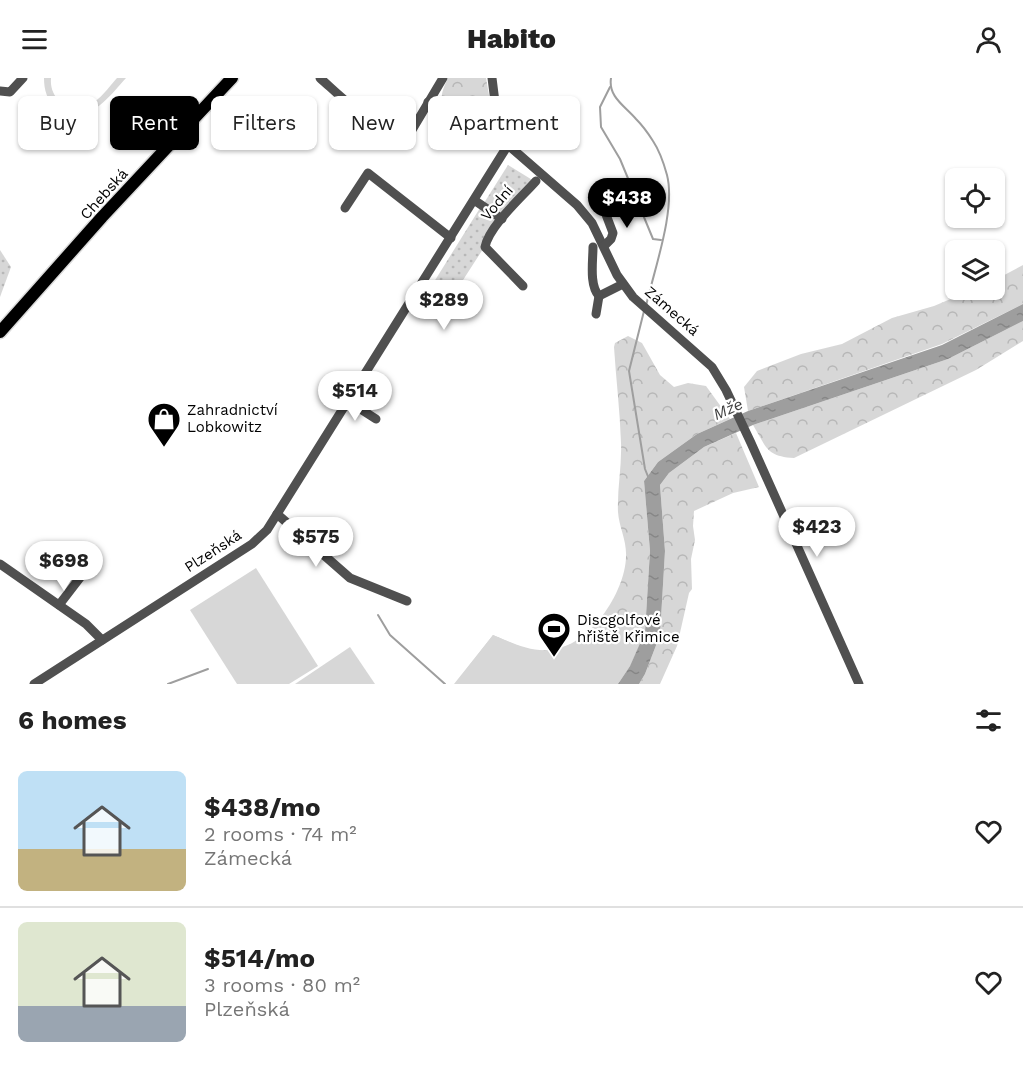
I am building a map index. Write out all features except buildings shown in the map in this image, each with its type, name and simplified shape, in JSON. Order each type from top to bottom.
[{"type":"main road","name":"Chebská","points":[[0,332],[102,217],[232,78]]},
{"type":"street","points":[[0,91],[10,92],[23,78]]},
{"type":"street","points":[[320,78],[369,120],[402,131],[412,130],[428,102]]},
{"type":"street","points":[[432,96],[443,78]]},
{"type":"street","points":[[492,78],[494,96]]},
{"type":"street","name":"Plzeňská","points":[[34,684],[252,544],[267,530],[505,150]]},
{"type":"street","name":"Zámecká","points":[[514,150],[580,209],[592,223],[623,284],[633,297],[712,367],[726,390],[751,443],[859,684]]},
{"type":"street","points":[[345,208],[368,173],[451,238]]},
{"type":"street","name":"Vodní","points":[[523,286],[485,247],[487,240],[502,219],[536,180]]},
{"type":"street","points":[[474,200],[502,219]]},
{"type":"street","points":[[603,201],[614,233],[604,246]]},
{"type":"street","points":[[593,247],[595,292],[599,296]]},
{"type":"street","points":[[599,296],[623,284]]},
{"type":"street","points":[[413,297],[446,318],[464,294]]},
{"type":"street","points":[[596,314],[599,296]]},
{"type":"street","points":[[348,401],[376,419]]},
{"type":"street","points":[[277,514],[350,578],[407,601]]},
{"type":"street","points":[[0,564],[86,624],[102,640]]},
{"type":"street","points":[[59,605],[89,566]]},
{"type":"green space","points":[[44,78],[51,78],[51,86],[56,96],[48,96]]},
{"type":"green space","points":[[117,78],[126,78],[112,94],[98,107],[98,98]]},
{"type":"green space","points":[[448,78],[486,78],[489,96],[442,96]]},
{"type":"green space","points":[[508,165],[534,181],[502,214],[484,203]]},
{"type":"green space","points":[[480,208],[496,220],[483,249],[463,280],[467,283],[458,300],[445,306],[428,295],[424,298]]},
{"type":"green space","points":[[0,250],[11,267],[0,297]]},
{"type":"green space","points":[[1023,265],[1023,304],[942,344],[748,411],[744,387],[757,371],[801,354],[842,344],[892,318],[948,300],[1005,300],[1005,275]]},
{"type":"green space","points":[[1023,321],[1023,341],[976,370],[794,458],[772,453],[753,425],[948,359]]},
{"type":"green space","points":[[628,336],[642,343],[660,375],[674,387],[688,383],[706,386],[730,419],[697,434],[658,462],[644,481],[650,551],[645,632],[630,666],[455,684],[493,635],[535,650],[564,647],[591,629],[612,601],[624,571],[626,557],[618,512],[621,443],[614,347],[615,343]]},
{"type":"green space","points":[[736,433],[759,487],[733,493],[694,511],[692,589],[689,593],[677,646],[660,684],[639,684],[660,635],[665,551],[660,485],[669,473],[704,447]]},
{"type":"green space","points":[[256,568],[318,666],[289,684],[237,684],[190,610]]},
{"type":"green space","name":"Discgolfové hřiště Křimice","points":[[617,618],[645,632],[630,666],[618,684],[454,684],[493,635],[524,648],[545,651],[567,646]]},
{"type":"green space","points":[[350,647],[375,684],[295,684]]},
{"type":"water","points":[[1023,304],[1023,321],[948,359],[753,425],[704,447],[669,473],[660,485],[665,551],[660,635],[639,684],[618,684],[630,666],[645,632],[650,551],[644,481],[658,462],[697,434],[748,411],[942,345]]},
{"type":"waterway","points":[[611,78],[612,91],[651,138],[667,175],[669,205],[659,258],[646,306]]},
{"type":"waterway","points":[[610,87],[600,107],[601,127],[620,159],[653,239],[661,240]]},
{"type":"waterway","points":[[644,311],[629,371],[645,469],[649,479]]},
{"type":"waterway","points":[[378,615],[390,635],[445,684]]},
{"type":"waterway","points":[[168,684],[208,669]]},
{"type":"place","name":"Zahradnictví Lobkowitz","points":[[164,448]]},
{"type":"place","name":"Discgolfové hřiště Křimice","points":[[554,658]]},
{"type":"water label","name":"Mže","points":[[728,409]]}]
